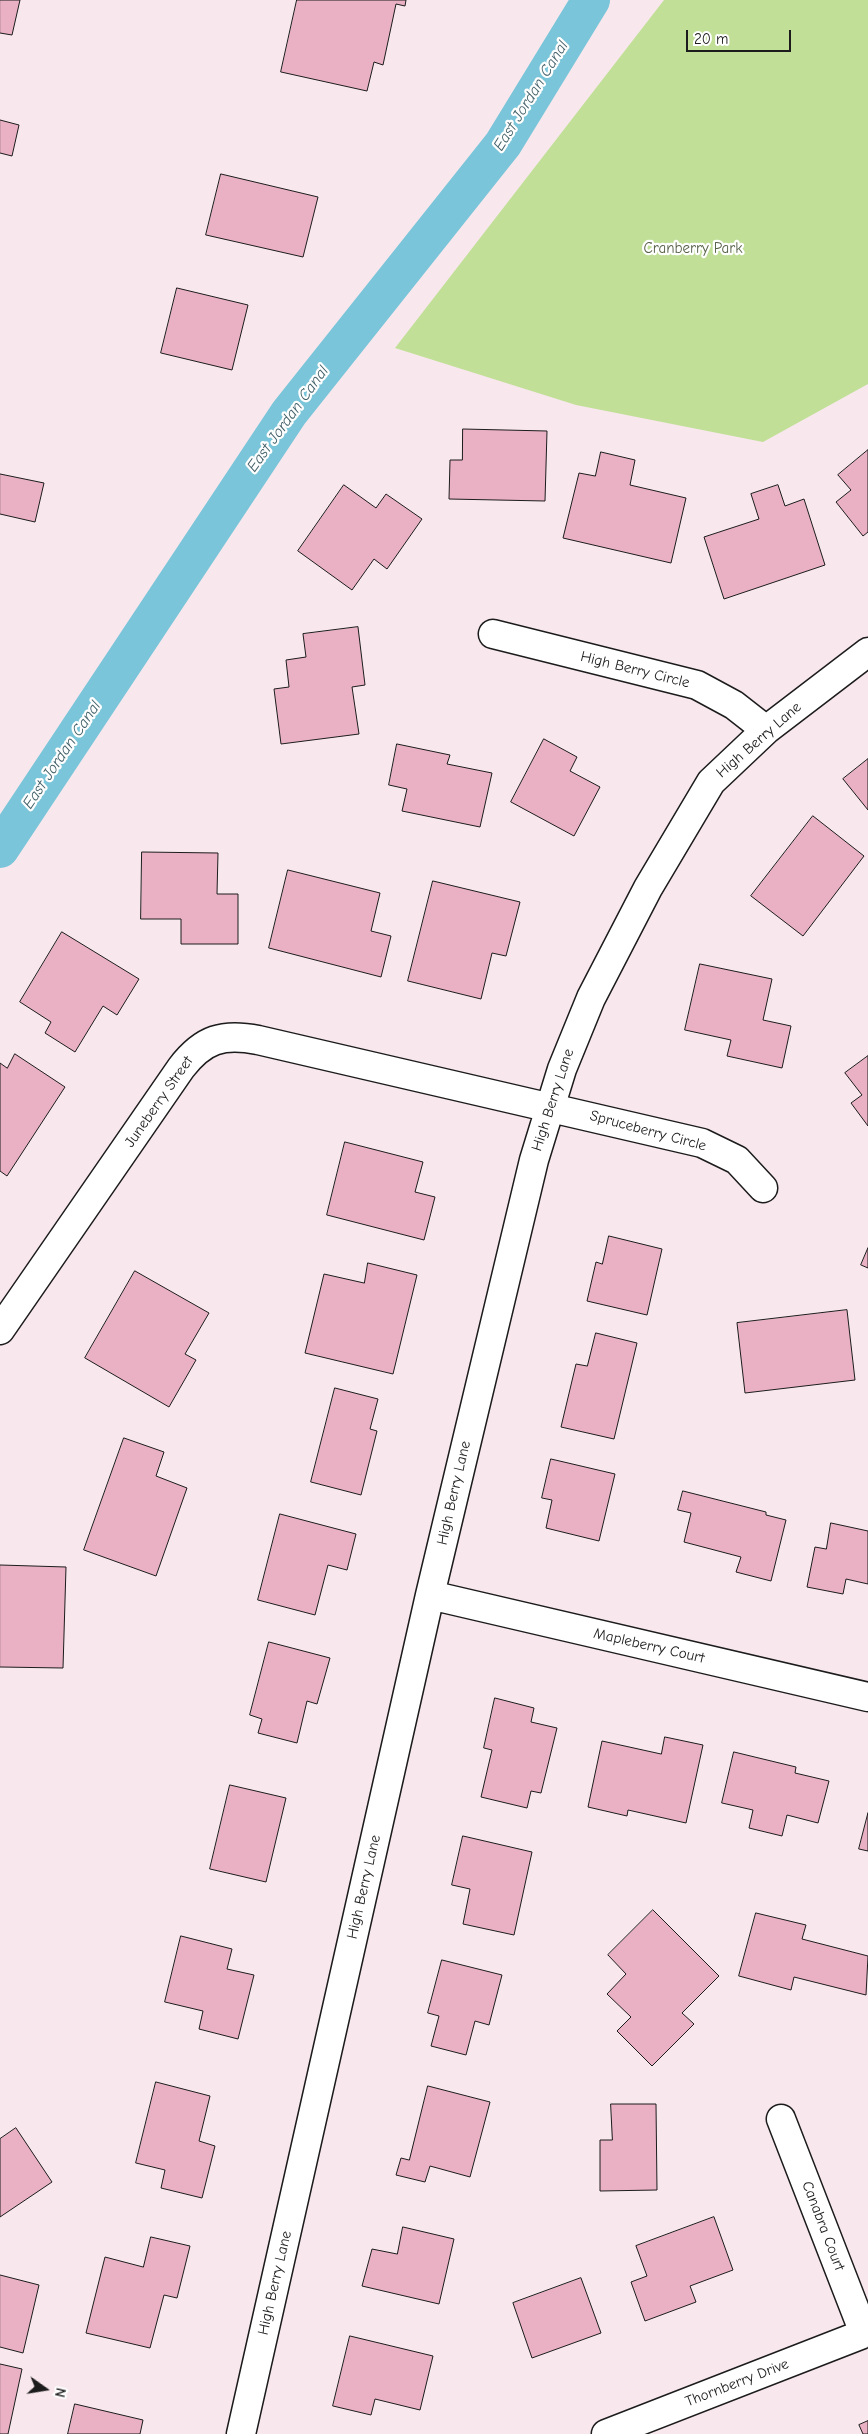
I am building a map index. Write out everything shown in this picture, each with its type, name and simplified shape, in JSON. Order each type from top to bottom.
[{"type":"street","name":"High Berry Circle","points":[[493,634],[696,685],[734,705],[766,730]]},
{"type":"street","name":"High Berry Lane","points":[[241,2434],[430,1595],[534,1160],[549,1106],[591,998],[648,888],[711,782],[766,730],[868,652]]},
{"type":"street","name":"Juneberry Street","points":[[0,1330],[182,1068],[192,1054],[204,1044],[218,1039],[245,1037],[549,1106]]},
{"type":"street","name":"Spruceberry Circle","points":[[549,1106],[702,1143],[737,1160],[763,1188]]},
{"type":"street","name":"Mapleberry Court","points":[[430,1595],[868,1697]]},
{"type":"street","name":"Canabra Court","points":[[781,2119],[866,2333]]},
{"type":"street","name":"Thornberry Drive","points":[[606,2434],[866,2333]]},
{"type":"green space","name":"Cranberry Park","points":[[664,0],[868,0],[868,384],[763,442],[576,405],[395,348]]},
{"type":"building","points":[[0,0],[20,0],[12,35],[0,33]]},
{"type":"building","points":[[297,0],[406,0],[405,6],[396,4],[383,65],[374,62],[367,91],[281,72]]},
{"type":"building","points":[[0,120],[19,125],[12,156],[0,153]]},
{"type":"building","points":[[221,174],[318,197],[303,257],[206,235]]},
{"type":"building","points":[[177,288],[248,305],[232,370],[161,353]]},
{"type":"building","points":[[463,429],[547,431],[545,501],[449,499],[450,460],[462,460]]},
{"type":"building","points":[[868,450],[868,532],[863,536],[836,502],[851,490],[838,475]]},
{"type":"building","points":[[601,452],[635,460],[630,485],[686,498],[671,563],[563,538],[579,473],[595,476]]},
{"type":"building","points":[[0,474],[44,483],[35,522],[0,514]]},
{"type":"building","points":[[344,485],[376,508],[386,494],[422,519],[387,569],[374,559],[352,590],[298,551]]},
{"type":"building","points":[[778,485],[785,506],[804,499],[825,565],[724,599],[704,537],[759,519],[751,494]]},
{"type":"building","points":[[358,627],[365,685],[352,687],[359,734],[281,744],[274,689],[289,687],[286,660],[306,657],[303,634]]},
{"type":"building","points":[[544,739],[577,757],[570,771],[600,787],[574,836],[511,802]]},
{"type":"building","points":[[397,744],[450,755],[447,764],[492,773],[480,827],[402,811],[407,789],[389,785]]},
{"type":"building","points":[[868,759],[868,810],[843,779]]},
{"type":"building","points":[[813,816],[864,856],[803,936],[751,896]]},
{"type":"building","points":[[142,852],[218,853],[217,894],[238,894],[238,944],[181,944],[181,919],[141,919]]},
{"type":"building","points":[[288,870],[380,893],[371,931],[391,936],[381,977],[269,948]]},
{"type":"building","points":[[433,881],[520,902],[506,956],[492,953],[481,999],[408,981]]},
{"type":"building","points":[[62,932],[139,979],[117,1015],[103,1006],[75,1052],[45,1033],[51,1022],[20,1002]]},
{"type":"building","points":[[700,964],[772,979],[763,1020],[791,1026],[782,1068],[727,1056],[731,1040],[685,1030]]},
{"type":"building","points":[[15,1054],[65,1087],[7,1176],[0,1171],[0,1063],[7,1068]]},
{"type":"building","points":[[868,1056],[868,1126],[851,1103],[862,1095],[845,1073]]},
{"type":"building","points":[[345,1142],[423,1162],[415,1192],[435,1197],[424,1240],[327,1215]]},
{"type":"building","points":[[609,1236],[662,1249],[647,1315],[587,1301],[596,1262],[602,1264]]},
{"type":"building","points":[[868,1248],[868,1268],[861,1265]]},
{"type":"building","points":[[368,1263],[417,1275],[393,1374],[305,1353],[324,1274],[364,1283]]},
{"type":"building","points":[[135,1271],[209,1313],[185,1354],[196,1360],[169,1407],[85,1358]]},
{"type":"building","points":[[847,1310],[855,1380],[745,1393],[737,1323]]},
{"type":"building","points":[[596,1333],[637,1343],[614,1439],[561,1427],[576,1364],[587,1366]]},
{"type":"building","points":[[335,1388],[378,1399],[370,1429],[377,1431],[361,1495],[311,1482]]},
{"type":"building","points":[[124,1438],[164,1452],[156,1476],[187,1488],[156,1576],[84,1550]]},
{"type":"building","points":[[551,1459],[615,1474],[599,1541],[546,1528],[552,1500],[542,1498]]},
{"type":"building","points":[[683,1491],[766,1512],[766,1515],[786,1520],[771,1581],[736,1572],[741,1557],[684,1542],[691,1513],[678,1510]]},
{"type":"building","points":[[280,1514],[356,1534],[347,1570],[328,1565],[315,1615],[258,1600]]},
{"type":"building","points":[[831,1523],[868,1531],[868,1584],[846,1579],[843,1594],[807,1587],[815,1547],[826,1549]]},
{"type":"building","points":[[0,1565],[66,1567],[63,1668],[0,1667]]},
{"type":"building","points":[[269,1642],[330,1658],[317,1704],[307,1701],[297,1743],[258,1733],[262,1719],[250,1715]]},
{"type":"building","points":[[495,1698],[534,1708],[531,1722],[557,1728],[541,1793],[531,1791],[527,1808],[481,1797],[492,1750],[484,1748]]},
{"type":"building","points":[[665,1737],[703,1745],[686,1823],[628,1810],[627,1816],[588,1807],[602,1741],[661,1754]]},
{"type":"building","points":[[734,1752],[796,1767],[795,1773],[829,1781],[818,1823],[787,1815],[782,1836],[749,1828],[753,1810],[722,1803]]},
{"type":"building","points":[[230,1785],[286,1798],[266,1882],[210,1869]]},
{"type":"building","points":[[868,1813],[868,1851],[859,1849]]},
{"type":"building","points":[[463,1836],[532,1852],[514,1935],[463,1924],[470,1889],[452,1885]]},
{"type":"building","points":[[653,1910],[719,1976],[682,2013],[694,2024],[652,2066],[617,2031],[631,2017],[607,1994],[626,1974],[608,1955]]},
{"type":"building","points":[[756,1913],[806,1925],[802,1939],[868,1956],[866,1995],[794,1977],[791,1990],[739,1976]]},
{"type":"building","points":[[181,1936],[232,1949],[227,1969],[254,1975],[238,2039],[199,2029],[203,2011],[165,2002]]},
{"type":"building","points":[[442,1960],[502,1975],[489,2025],[475,2021],[466,2055],[431,2046],[439,2016],[428,2013]]},
{"type":"building","points":[[156,2082],[210,2096],[199,2141],[215,2146],[202,2198],[161,2188],[165,2170],[136,2163]]},
{"type":"building","points":[[428,2086],[490,2102],[470,2177],[430,2166],[425,2182],[396,2175],[401,2158],[409,2160]]},
{"type":"building","points":[[611,2104],[656,2104],[657,2190],[600,2191],[600,2140],[612,2140]]},
{"type":"building","points":[[16,2128],[52,2182],[0,2217],[0,2139]]},
{"type":"building","points":[[714,2217],[733,2270],[690,2286],[696,2302],[645,2321],[631,2282],[647,2276],[636,2246]]},
{"type":"building","points":[[403,2227],[454,2239],[439,2304],[362,2286],[372,2249],[397,2254]]},
{"type":"building","points":[[151,2237],[190,2246],[177,2298],[164,2295],[150,2348],[86,2333],[105,2257],[143,2267]]},
{"type":"building","points":[[0,2275],[39,2285],[23,2353],[0,2347]]},
{"type":"building","points":[[581,2278],[601,2333],[532,2358],[513,2303]]},
{"type":"building","points":[[350,2336],[433,2356],[420,2410],[375,2399],[371,2415],[333,2406]]},
{"type":"building","points":[[0,2364],[22,2369],[8,2434],[0,2434]]},
{"type":"building","points":[[75,2404],[143,2420],[140,2434],[68,2434]]},
{"type":"building","points":[[868,2421],[868,2434],[863,2434],[859,2425]]},
{"type":"waterway","name":"East Jordan Canal","points":[[0,849],[289,413],[503,144],[591,0]]}]
